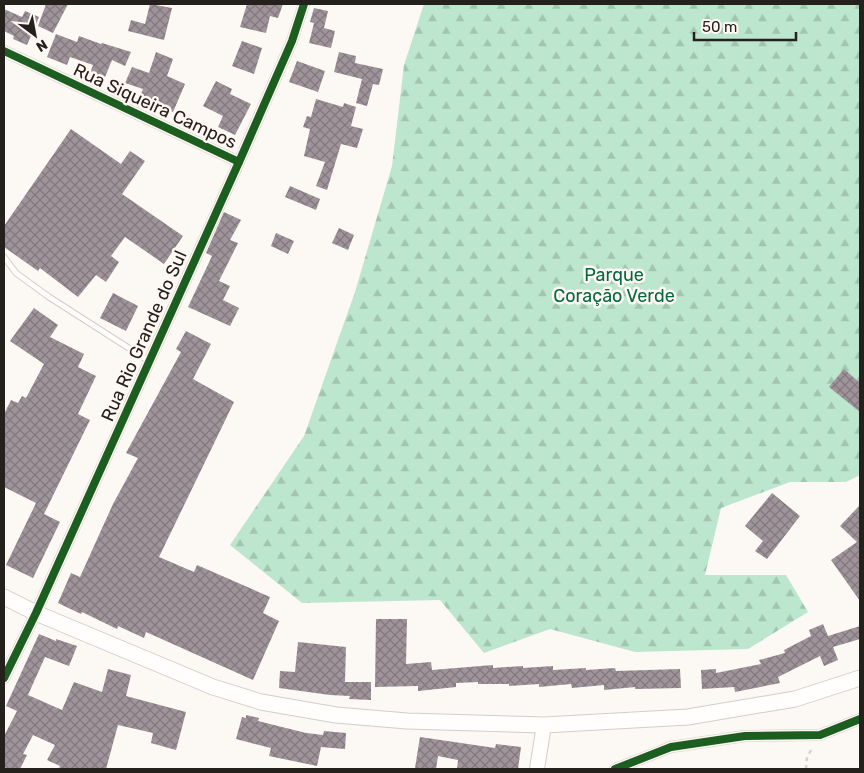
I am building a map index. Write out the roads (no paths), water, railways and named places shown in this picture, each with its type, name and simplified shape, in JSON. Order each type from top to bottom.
[{"type":"main road","points":[[4,597],[36,613],[213,687],[261,702],[336,715],[407,721],[544,725],[688,717],[795,700],[860,678]]},
{"type":"street","name":"Rua Rio Grande do Sul","points":[[4,678],[36,613],[239,162],[292,41],[304,4]]},
{"type":"street","name":"Rua Siqueira Campos","points":[[4,51],[239,162]]},
{"type":"street","points":[[615,769],[671,747],[745,736],[820,735],[860,719]]},
{"type":"street","points":[[537,769],[544,725]]},
{"type":"lane","points":[[4,257],[16,273],[49,297],[149,361]]},
{"type":"park label","name":"Parque Coração Verde","points":[[614,285]]}]
